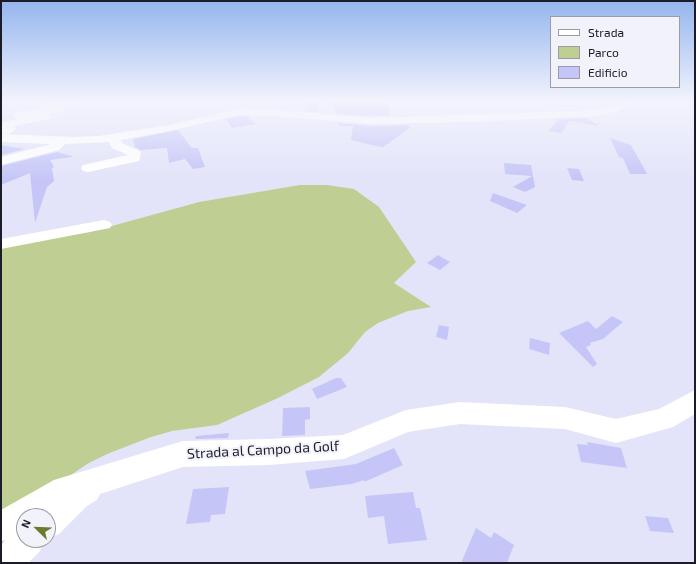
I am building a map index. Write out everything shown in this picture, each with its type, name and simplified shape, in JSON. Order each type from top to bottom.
[{"type":"street","points":[[3,133],[10,129],[8,127]]},
{"type":"street","points":[[3,133],[26,138],[63,141],[99,140],[171,127]]},
{"type":"street","points":[[88,168],[134,158],[135,154],[116,145],[114,138]]},
{"type":"street","points":[[1,161],[55,147],[63,141]]},
{"type":"street","points":[[1,168],[30,159],[30,154]]},
{"type":"street","points":[[1,244],[104,225]]},
{"type":"street","name":"Strada al Campo da Golf","points":[[1,527],[54,495],[183,454],[268,452],[344,447],[406,421],[460,413],[565,418],[616,430],[664,419],[695,401]]},
{"type":"street","points":[[56,515],[77,496],[106,479]]},
{"type":"street","points":[[5,563],[21,548]]},
{"type":"green space","points":[[300,185],[327,185],[354,189],[379,207],[416,262],[394,283],[431,307],[408,311],[378,323],[365,332],[348,353],[319,377],[278,398],[217,425],[172,431],[151,437],[107,454],[87,464],[55,486],[32,508],[16,508],[16,531],[1,558],[1,247],[90,232],[199,202]]},
{"type":"building","points":[[353,127],[410,128],[383,147],[351,140]]},
{"type":"building","points":[[552,127],[565,127],[561,133],[549,131]]},
{"type":"building","points":[[178,130],[192,148],[198,148],[205,167],[193,169],[185,159],[169,163],[167,148],[141,150],[135,147],[133,139]]},
{"type":"building","points":[[610,138],[631,145],[647,174],[630,174],[623,158],[619,157]]},
{"type":"building","points":[[1,145],[24,149],[1,155]]},
{"type":"building","points":[[57,152],[72,157],[50,160],[54,167],[52,168],[54,181],[47,187],[35,223],[30,173],[1,185],[1,166]]},
{"type":"building","points":[[504,163],[531,165],[535,187],[525,192],[513,187],[532,176],[505,174]]},
{"type":"building","points":[[567,168],[579,169],[584,181],[572,180]]},
{"type":"building","points":[[493,193],[527,205],[517,213],[490,201]]},
{"type":"building","points":[[438,255],[450,262],[440,270],[427,263]]},
{"type":"building","points":[[612,316],[623,322],[603,339],[590,343],[591,345],[586,347],[597,364],[593,367],[559,333],[588,321],[596,329]]},
{"type":"building","points":[[439,325],[449,327],[447,340],[436,337]]},
{"type":"building","points":[[530,338],[550,343],[549,355],[529,349]]},
{"type":"building","points":[[336,378],[341,378],[347,387],[317,399],[312,389]]},
{"type":"building","points":[[310,407],[310,419],[305,420],[305,435],[282,436],[283,408]]},
{"type":"building","points":[[229,433],[228,438],[195,439],[196,436]]},
{"type":"building","points":[[587,442],[621,448],[627,468],[581,462],[577,444],[588,445]]},
{"type":"building","points":[[394,448],[403,465],[364,482],[364,480],[352,484],[310,489],[305,471],[356,464]]},
{"type":"building","points":[[229,487],[225,514],[211,515],[210,522],[186,524],[193,489]]},
{"type":"building","points":[[413,492],[416,508],[420,508],[427,540],[388,544],[384,516],[368,518],[365,496]]},
{"type":"building","points":[[645,516],[668,518],[674,533],[650,531]]},
{"type":"building","points":[[476,528],[491,538],[494,532],[514,545],[507,563],[461,563]]}]
